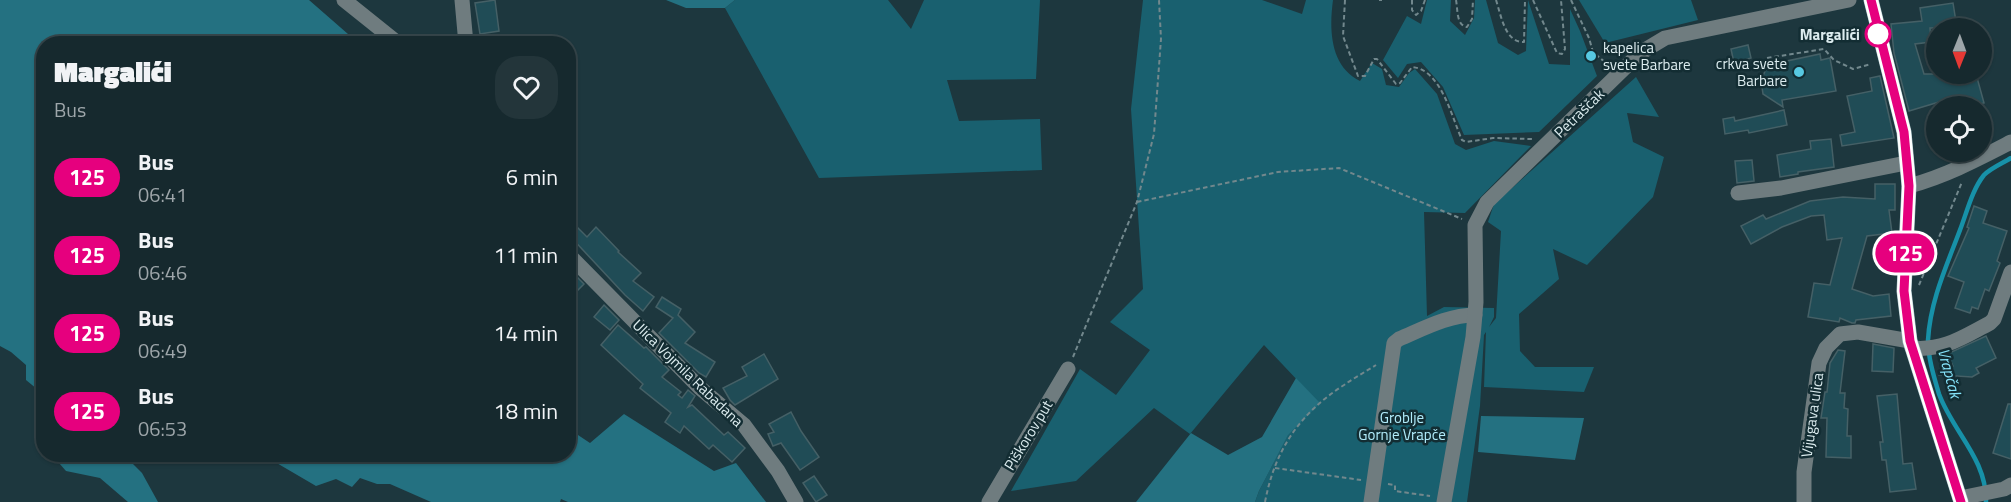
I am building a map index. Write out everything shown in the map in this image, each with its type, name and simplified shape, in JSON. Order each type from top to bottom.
[{"type":"main road","points":[[1871,0],[1904,132],[1909,186],[1904,280],[1905,304],[1922,346],[1960,500]]},
{"type":"street","points":[[344,0],[389,36]]},
{"type":"street","points":[[462,0],[465,36]]},
{"type":"street","name":"Petraščak","points":[[1475,225],[1487,202],[1640,53],[1665,38],[1849,0]]},
{"type":"street","points":[[1909,186],[1932,180],[2011,142]]},
{"type":"street","points":[[1738,193],[1781,188],[1906,163]]},
{"type":"street","points":[[1444,502],[1476,309],[1475,225]]},
{"type":"street","name":"Ulica Vojmila Rabadana","points":[[576,262],[700,388],[744,425],[778,471],[796,502]]},
{"type":"street","points":[[1922,346],[1959,339],[1994,319],[2011,272]]},
{"type":"street","points":[[1371,502],[1394,344],[1399,339],[1476,309]]},
{"type":"street","name":"Vijugava ulica","points":[[1804,502],[1804,472],[1819,363],[1826,348],[1840,334],[1858,332],[1922,346]]},
{"type":"street","name":"Piškorov put","points":[[988,502],[1068,369]]},
{"type":"street","points":[[1960,500],[2004,489],[2011,485]]},
{"type":"path","points":[[1068,369],[1137,202],[1154,134],[1161,39],[1159,0]]},
{"type":"path","points":[[1345,0],[1344,36],[1358,76],[1365,76],[1374,59],[1377,59],[1396,84],[1400,83],[1415,66],[1428,74],[1440,87],[1462,140],[1466,142],[1493,138],[1550,141]]},
{"type":"path","points":[[1412,0],[1412,10],[1416,15],[1421,12],[1425,0]]},
{"type":"path","points":[[1456,0],[1459,22],[1467,27],[1472,19],[1473,0]]},
{"type":"path","points":[[1496,0],[1512,39],[1518,42],[1524,42],[1524,0]]},
{"type":"path","points":[[1533,0],[1557,53],[1562,54],[1565,49],[1561,0]]},
{"type":"path","points":[[1571,0],[1593,52],[1620,73]]},
{"type":"path","points":[[1767,58],[1824,49],[1834,60],[1853,69],[1876,63]]},
{"type":"path","points":[[1905,304],[1922,281],[1969,164]]},
{"type":"path","points":[[1137,202],[1278,172],[1339,168],[1475,225]]},
{"type":"path","points":[[1265,502],[1269,479],[1283,448],[1304,416],[1343,385],[1392,352]]},
{"type":"green space","points":[[735,0],[888,0],[911,29],[924,0],[1040,0],[1036,79],[947,80],[959,121],[1040,119],[1042,170],[819,178],[725,8]]},
{"type":"green space","name":"Groblje Gornje Vrapče","points":[[1143,0],[1262,0],[1302,14],[1306,0],[1333,0],[1331,23],[1334,46],[1337,57],[1350,74],[1360,81],[1372,63],[1382,69],[1386,85],[1399,87],[1409,73],[1415,69],[1437,94],[1455,144],[1466,150],[1494,141],[1531,146],[1465,213],[1424,212],[1427,316],[1444,307],[1494,308],[1494,317],[1489,327],[1496,318],[1501,231],[1488,222],[1494,204],[1636,77],[1659,117],[1627,113],[1633,142],[1664,157],[1653,197],[1587,265],[1553,249],[1559,279],[1519,314],[1520,351],[1535,367],[1594,367],[1584,392],[1484,387],[1486,332],[1480,406],[1467,502],[1255,502],[1288,434],[1319,403],[1264,345],[1190,434],[1154,408],[1076,481],[1011,491],[1080,369],[1116,395],[1150,350],[1110,322],[1143,289],[1131,109]]},
{"type":"green space","points":[[1427,0],[1451,0],[1450,21],[1465,35],[1474,18],[1475,0],[1486,0],[1498,43],[1518,55],[1526,51],[1528,0],[1549,64],[1570,65],[1570,9],[1597,76],[1539,132],[1464,135],[1443,87],[1421,62],[1407,64],[1398,78],[1383,60],[1407,16],[1421,24]]},
{"type":"green space","points":[[1579,0],[1691,0],[1698,20],[1605,43]]},
{"type":"shaded area","points":[[0,0],[309,0],[350,36],[36,36],[36,388],[26,380],[26,365],[0,346]]},
{"type":"shaded area","points":[[666,0],[735,0],[725,8],[686,8]]},
{"type":"shaded area","points":[[1296,378],[1320,403],[1288,435],[1255,502],[1136,502],[1191,433],[1228,455],[1262,437]]},
{"type":"shaded area","points":[[624,414],[714,471],[736,463],[766,502],[568,502],[561,499],[560,502],[431,502],[390,484],[377,484],[360,478],[352,487],[336,479],[316,486],[275,462],[576,462],[576,434],[590,443]]},
{"type":"shaded area","points":[[1481,416],[1584,418],[1575,460],[1478,452]]},
{"type":"shaded area","points":[[58,462],[131,462],[142,473],[158,502],[128,502],[100,478],[66,471]]},
{"type":"building","points":[[495,0],[499,31],[480,34],[475,3]]},
{"type":"building","points":[[1953,3],[1955,18],[1926,18],[1926,43],[1915,44],[1924,74],[1926,74],[1926,84],[1979,84],[1982,96],[1926,96],[1926,106],[1909,111],[1894,53],[1891,24],[1922,21],[1920,8]]},
{"type":"building","points":[[1748,45],[1751,58],[1734,63],[1731,49]]},
{"type":"building","name":"crkva svete Barbare","points":[[1820,54],[1821,60],[1830,58],[1836,91],[1782,100],[1783,107],[1763,94],[1761,80],[1768,65]]},
{"type":"building","points":[[1880,76],[1894,138],[1842,146],[1840,135],[1855,132],[1847,96],[1872,91],[1870,78]]},
{"type":"building","points":[[1784,110],[1787,125],[1749,133],[1748,130],[1725,134],[1723,119],[1734,117],[1735,121]]},
{"type":"building","points":[[1831,139],[1834,167],[1780,177],[1777,155],[1811,149],[1810,141]]},
{"type":"building","points":[[1752,160],[1754,181],[1737,183],[1735,161]]},
{"type":"building","points":[[1875,184],[1895,184],[1895,210],[1889,210],[1892,233],[1867,236],[1852,289],[1873,296],[1889,294],[1891,316],[1856,320],[1855,323],[1840,318],[1839,322],[1808,317],[1814,283],[1830,285],[1842,238],[1827,240],[1824,215],[1811,216],[1782,227],[1751,244],[1741,226],[1763,215],[1766,219],[1810,201],[1843,197],[1875,199]]},
{"type":"building","points":[[1974,206],[1987,211],[1983,223],[2007,231],[1997,261],[2000,263],[1989,291],[1985,289],[1978,309],[1972,307],[1970,313],[1955,308],[1964,282],[1948,276],[1969,228],[1967,227]]},
{"type":"building","points":[[576,226],[587,237],[596,227],[641,273],[633,281],[654,297],[643,311],[576,243]]},
{"type":"building","points":[[576,276],[584,284],[576,292]]},
{"type":"building","points":[[662,297],[681,309],[678,315],[695,332],[685,343],[715,362],[706,377],[699,373],[659,333],[673,318],[656,307]]},
{"type":"building","points":[[604,305],[619,320],[610,330],[594,317]]},
{"type":"building","points":[[618,325],[644,348],[646,347],[669,370],[662,377],[681,392],[678,395],[682,398],[688,390],[695,396],[688,407],[692,405],[724,435],[728,432],[745,448],[732,462],[713,445],[709,449],[684,426],[680,433],[665,422],[671,413],[640,388],[643,384],[601,345]]},
{"type":"building","points":[[1986,336],[1996,358],[1976,368],[1979,373],[1972,377],[1940,375],[1953,366],[1947,354]]},
{"type":"building","points":[[1873,344],[1894,348],[1893,372],[1872,371]]},
{"type":"building","points":[[1838,350],[1845,351],[1840,393],[1845,393],[1844,408],[1848,409],[1847,436],[1851,436],[1851,458],[1826,457],[1827,418],[1821,418],[1830,363]]},
{"type":"building","points":[[764,354],[778,379],[735,405],[723,388],[747,376],[742,367]]},
{"type":"building","points":[[1897,394],[1903,464],[1912,463],[1916,489],[1890,492],[1886,460],[1882,460],[1880,442],[1883,442],[1877,396]]},
{"type":"building","points":[[2008,404],[2011,404],[2011,459],[1993,453]]},
{"type":"building","points":[[791,412],[819,457],[800,470],[781,443],[773,446],[768,434],[774,432],[769,424]]},
{"type":"building","points":[[814,476],[827,495],[816,502],[803,483]]},
{"type":"waterway","name":"Vrapčak","points":[[1986,502],[1981,472],[1939,394],[1930,361],[1929,326],[1936,297],[1973,194],[1984,175],[2011,158]]},
{"type":"bus line","name":"125","points":[[1871,0],[1904,132],[1909,186],[1904,291],[1910,341],[1961,502]]},
{"type":"place","name":"Margalići","points":[[1878,34]]},
{"type":"place","name":"kapelica svete Barbare","points":[[1591,56]]},
{"type":"place","name":"crkva svete Barbare","points":[[1799,72]]}]
